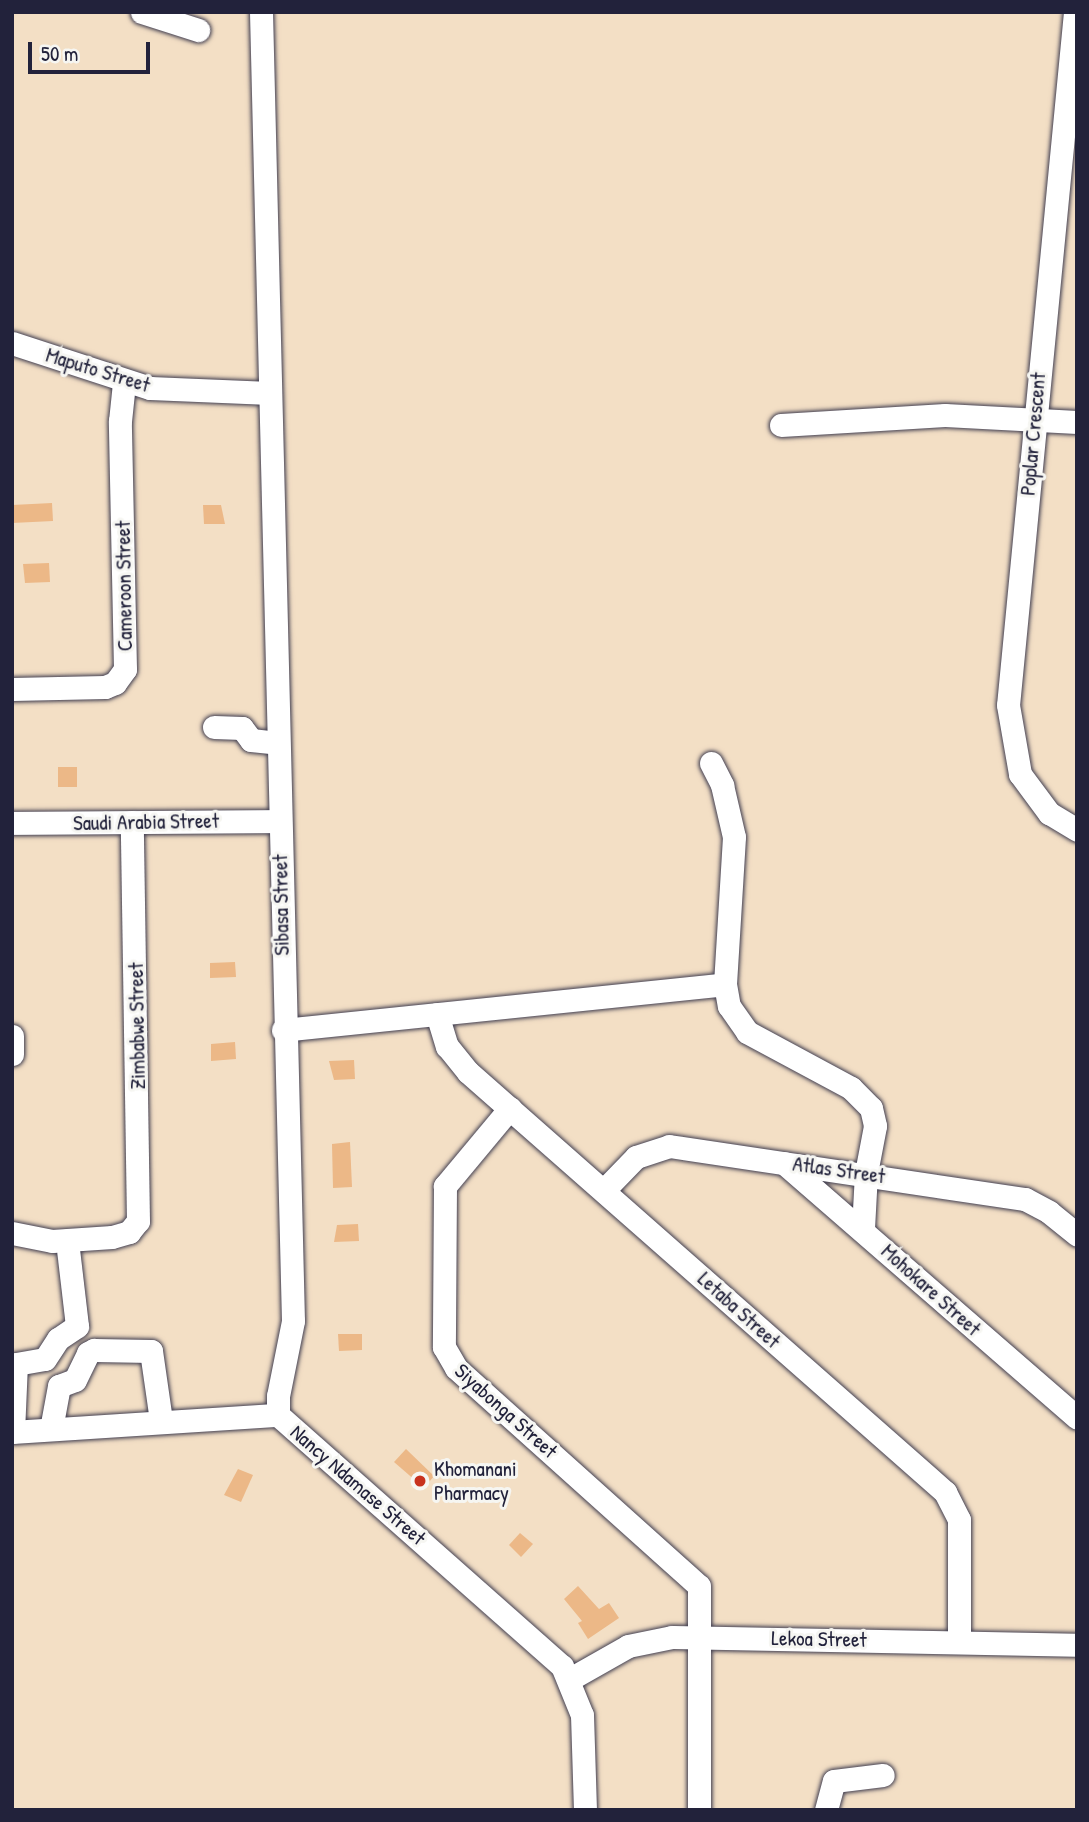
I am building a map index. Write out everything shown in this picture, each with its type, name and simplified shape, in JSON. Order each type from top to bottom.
[{"type":"street","points":[[142,12],[198,30]]},
{"type":"street","name":"Sibasa Street","points":[[261,12],[283,1030],[293,1332],[278,1396],[278,1415]]},
{"type":"street","name":"Poplar Crescent","points":[[1075,12],[1008,705],[1012,746],[1020,774],[1049,813],[1077,830]]},
{"type":"street","name":"Maputo Street","points":[[12,343],[124,382],[174,390],[270,393]]},
{"type":"street","name":"Cameroon Street","points":[[12,689],[105,687],[115,683],[125,669],[120,421],[124,382]]},
{"type":"street","points":[[781,425],[946,415],[1077,422]]},
{"type":"street","points":[[214,727],[242,729],[251,740],[278,743]]},
{"type":"street","points":[[711,763],[722,785],[734,837],[725,984],[732,1012],[747,1032],[865,1100],[875,1126],[866,1173],[863,1229]]},
{"type":"street","name":"Saudi Arabia Street","points":[[12,823],[279,821]]},
{"type":"street","name":"Zimbabwe Street","points":[[67,1241],[112,1237],[133,1228],[141,1200],[132,822]]},
{"type":"street","points":[[283,1030],[725,984]]},
{"type":"street","name":"Letaba Street","points":[[437,1014],[457,1061],[945,1492],[959,1520],[959,1641]]},
{"type":"street","points":[[12,1037],[12,1054]]},
{"type":"street","name":"Siyabonga Street","points":[[510,1108],[445,1186],[446,1354],[688,1571],[701,1590],[699,1810]]},
{"type":"street","name":"Atlas Street","points":[[604,1189],[636,1157],[662,1146],[866,1173],[1026,1199],[1049,1212],[1077,1235]]},
{"type":"street","name":"Mohokare Street","points":[[784,1163],[1077,1418]]},
{"type":"street","points":[[12,1234],[38,1241],[67,1241],[77,1326],[58,1339],[45,1359],[16,1364],[13,1432]]},
{"type":"street","points":[[51,1429],[59,1386],[79,1376],[88,1353],[94,1350],[151,1350],[161,1419]]},
{"type":"street","name":"Nancy Ndamase Street","points":[[13,1432],[161,1419],[278,1415],[549,1651],[570,1679],[582,1715],[585,1810]]},
{"type":"street","name":"Lekoa Street","points":[[570,1679],[647,1639],[701,1637],[1077,1645]]},
{"type":"street","points":[[826,1810],[834,1781],[883,1774]]},
{"type":"building","points":[[52,503],[53,521],[12,523],[12,505]]},
{"type":"building","points":[[203,505],[221,505],[225,524],[204,524]]},
{"type":"building","points":[[49,563],[50,582],[25,583],[23,564]]},
{"type":"building","points":[[58,767],[77,767],[77,787],[58,787]]},
{"type":"building","points":[[235,962],[236,977],[210,978],[210,963]]},
{"type":"building","points":[[235,1042],[236,1059],[211,1061],[211,1044]]},
{"type":"building","points":[[354,1060],[355,1079],[334,1080],[329,1061]]},
{"type":"building","points":[[350,1142],[352,1187],[333,1188],[332,1144]]},
{"type":"building","points":[[358,1224],[359,1241],[334,1242],[337,1225]]},
{"type":"building","points":[[338,1334],[362,1334],[362,1350],[339,1351]]},
{"type":"building","points":[[406,1449],[434,1476],[424,1488],[394,1462]]},
{"type":"building","points":[[238,1469],[253,1475],[241,1502],[224,1495]]},
{"type":"building","points":[[520,1533],[533,1544],[521,1557],[509,1545]]},
{"type":"building","points":[[578,1586],[599,1609],[609,1603],[619,1618],[588,1639],[578,1623],[582,1621],[564,1599]]},
{"type":"place","name":"Khomanani Pharmacy","points":[[420,1481]]}]
